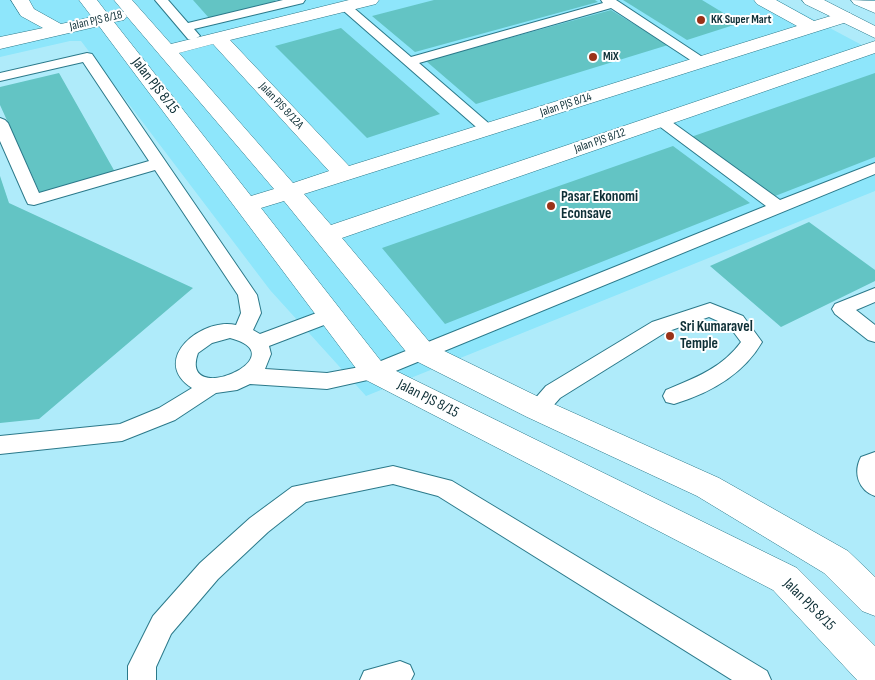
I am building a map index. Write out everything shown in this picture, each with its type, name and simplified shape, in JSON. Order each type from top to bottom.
[{"type":"street","name":"Jalan PJS 8/15","points":[[88,0],[374,372],[785,579],[875,672]]},
{"type":"street","points":[[167,50],[370,0]]},
{"type":"street","points":[[763,0],[813,27]]},
{"type":"street","points":[[811,0],[875,33]]},
{"type":"street","points":[[860,0],[875,8]]},
{"type":"street","name":"Jalan PJS 8/18","points":[[0,42],[24,6],[58,29]]},
{"type":"street","name":"Jalan PJS 8/15","points":[[128,6],[326,235],[422,352],[538,409],[708,486],[836,562],[875,600]]},
{"type":"street","name":"Jalan PJS 8/18","points":[[0,42],[103,19],[128,6]]},
{"type":"street","name":"Jalan PJS 8/14","points":[[288,193],[844,17]]},
{"type":"street","name":"Jalan PJS 8/12A","points":[[209,40],[345,175]]},
{"type":"street","name":"Jalan PJS 8/12","points":[[326,235],[875,46]]},
{"type":"street","points":[[246,204],[288,193]]},
{"type":"lane","points":[[161,0],[186,27],[209,40]]},
{"type":"lane","points":[[186,27],[298,0]]},
{"type":"lane","points":[[409,62],[610,2],[703,62]]},
{"type":"lane","points":[[344,6],[488,130]]},
{"type":"lane","points":[[0,77],[87,57],[157,164],[247,295],[251,313],[250,338]]},
{"type":"lane","points":[[660,120],[778,207]]},
{"type":"lane","points":[[0,123],[34,200],[157,164]]},
{"type":"lane","points":[[248,376],[328,381],[374,372],[875,168]]},
{"type":"lane","points":[[875,294],[842,309],[875,335]]},
{"type":"lane","points":[[538,409],[553,392],[659,327],[710,310],[736,321],[752,342],[738,361],[717,377],[674,396]]},
{"type":"lane","points":[[250,338],[330,315]]},
{"type":"lane","points":[[230,331],[250,338],[262,351],[262,360],[257,368],[248,376],[238,382],[224,386],[211,386],[199,383],[190,377],[186,369],[185,360],[189,351],[206,337],[230,331]]},
{"type":"lane","points":[[0,445],[122,432],[167,414],[211,386]]},
{"type":"lane","points":[[875,462],[869,463],[870,482],[875,486]]},
{"type":"lane","points":[[142,680],[142,666],[162,625],[209,571],[259,524],[300,494],[393,476],[444,488],[757,680]]},
{"type":"shaded area","points":[[0,0],[777,0],[875,52],[875,191],[366,396],[270,290],[81,41],[70,41],[0,57]]},
{"type":"building","points":[[193,0],[275,0],[277,2],[209,18]]},
{"type":"building","points":[[434,0],[595,0],[598,2],[415,52],[372,16]]},
{"type":"building","points":[[623,0],[702,0],[740,23],[687,40]]},
{"type":"building","points":[[611,10],[668,45],[476,104],[426,61]]},
{"type":"building","points":[[341,28],[440,114],[367,138],[275,46]]},
{"type":"building","points":[[59,73],[115,172],[40,193],[0,105],[0,87]]},
{"type":"building","points":[[875,73],[875,157],[770,198],[688,138]]},
{"type":"building","points":[[673,146],[750,203],[445,324],[382,248]]},
{"type":"building","points":[[0,176],[9,203],[193,288],[39,419],[0,423]]},
{"type":"building","points":[[809,222],[875,270],[875,281],[781,327],[710,266]]},
{"type":"place","name":"KK Super Mart","points":[[701,20]]},
{"type":"place","name":"MiX","points":[[593,57]]},
{"type":"place","name":"Pasar Ekonomi Econsave","points":[[551,206]]},
{"type":"place","name":"Sri Kumaravel Temple","points":[[670,336]]}]
